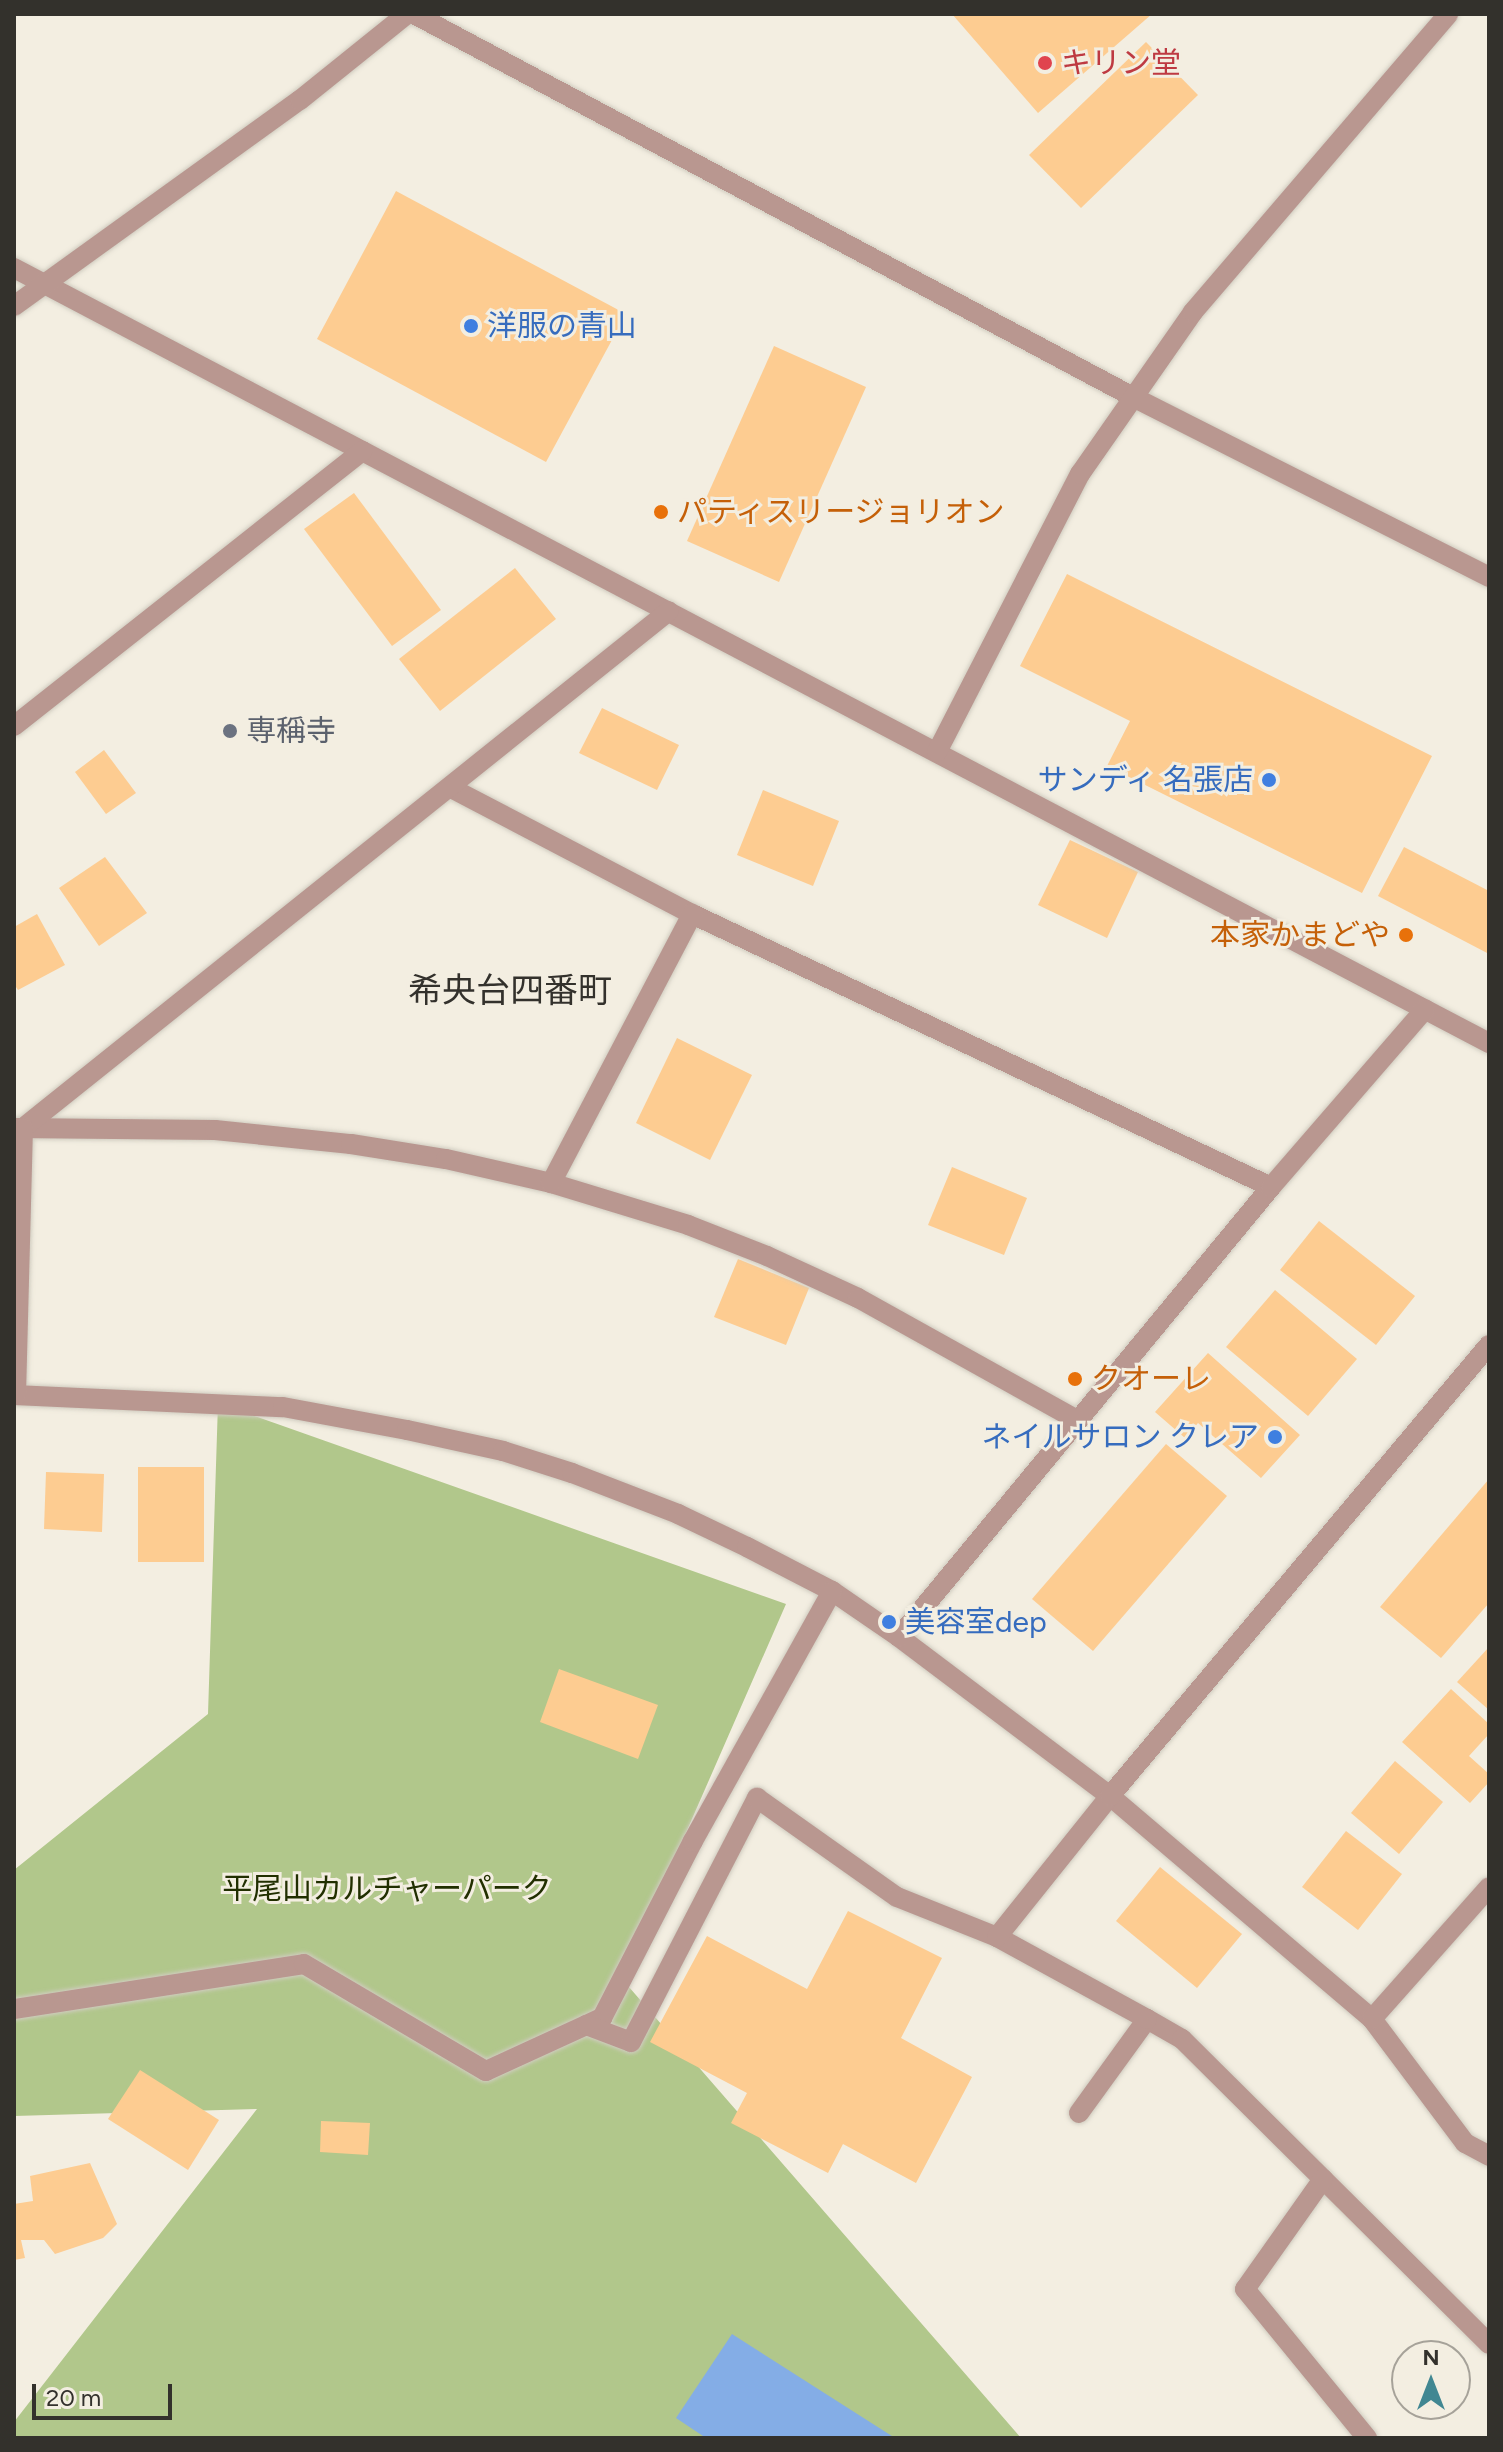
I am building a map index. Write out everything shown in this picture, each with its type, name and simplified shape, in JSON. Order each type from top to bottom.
[{"type":"street","points":[[14,306],[300,100],[407,14]]},
{"type":"street","points":[[414,14],[1135,398],[1489,577]]},
{"type":"street","points":[[937,752],[1080,474],[1193,312],[1448,14]]},
{"type":"street","points":[[14,268],[1489,1043]]},
{"type":"street","points":[[14,726],[362,451]]},
{"type":"street","points":[[19,1128],[451,788],[669,611]]},
{"type":"street","points":[[451,788],[692,914],[1271,1187]]},
{"type":"street","points":[[551,1183],[692,914]]},
{"type":"street","points":[[899,1637],[1271,1187],[1425,1009]]},
{"type":"street","points":[[19,1128],[215,1130],[446,1159],[551,1183],[688,1225],[767,1256],[858,1298],[1077,1420]]},
{"type":"street","points":[[19,1128],[15,1395],[283,1407],[503,1451],[678,1514],[832,1591],[899,1637],[1110,1796],[1372,2019],[1465,2143],[1489,2156]]},
{"type":"street","points":[[997,1937],[1110,1796],[1489,1345]]},
{"type":"street","points":[[14,2009],[304,1964],[486,2071],[602,2018],[693,1841],[832,1591]]},
{"type":"street","points":[[586,2025],[631,2042],[757,1798],[897,1897],[997,1937],[1182,2039],[1489,2344]]},
{"type":"street","points":[[1372,2019],[1489,1887]]},
{"type":"street","points":[[1079,2113],[1147,2019]]},
{"type":"street","points":[[1323,2179],[1245,2289],[1367,2438]]},
{"type":"green space","name":"平尾山カルチャーパーク","points":[[218,1403],[786,1604],[622,1979],[1021,2438],[14,2438],[14,2422],[257,2109],[14,2116],[14,1870],[208,1714]]},
{"type":"water","points":[[732,2334],[895,2438],[706,2438],[676,2418]]},
{"type":"building","name":"キリン堂","points":[[952,14],[1152,14],[1038,113]]},
{"type":"building","points":[[1146,42],[1198,95],[1081,208],[1029,155]]},
{"type":"building","name":"洋服の青山","points":[[396,191],[626,314],[546,462],[317,339]]},
{"type":"building","points":[[774,346],[866,387],[779,582],[687,541]]},
{"type":"building","points":[[354,493],[441,610],[392,646],[304,529]]},
{"type":"building","points":[[515,568],[556,619],[440,711],[399,659]]},
{"type":"building","points":[[1067,574],[1432,756],[1362,893],[1107,766],[1130,721],[1020,666]]},
{"type":"building","points":[[602,708],[679,745],[657,790],[579,753]]},
{"type":"building","points":[[104,750],[136,793],[106,814],[75,772]]},
{"type":"building","points":[[763,790],[839,821],[813,886],[737,855]]},
{"type":"building","points":[[1070,840],[1138,872],[1107,938],[1038,905]]},
{"type":"building","points":[[1404,847],[1489,891],[1489,954],[1378,896]]},
{"type":"building","points":[[105,857],[147,913],[99,946],[59,888]]},
{"type":"building","points":[[37,914],[65,965],[18,990],[14,984],[14,927]]},
{"type":"building","points":[[677,1038],[752,1075],[710,1160],[636,1123]]},
{"type":"building","points":[[952,1167],[1027,1198],[1004,1255],[928,1225]]},
{"type":"building","points":[[1319,1221],[1415,1296],[1376,1345],[1280,1270]]},
{"type":"building","points":[[738,1259],[809,1288],[786,1345],[714,1317]]},
{"type":"building","points":[[1275,1290],[1357,1359],[1308,1416],[1226,1347]]},
{"type":"building","points":[[1208,1353],[1300,1435],[1261,1478],[1198,1423],[1185,1438],[1155,1412]]},
{"type":"building","points":[[1166,1444],[1227,1496],[1093,1651],[1032,1599]]},
{"type":"building","points":[[138,1467],[204,1467],[204,1562],[138,1562]]},
{"type":"building","points":[[46,1472],[104,1474],[102,1532],[44,1529]]},
{"type":"building","points":[[1489,1479],[1489,1603],[1441,1658],[1380,1607]]},
{"type":"building","points":[[1489,1647],[1489,1710],[1457,1682]]},
{"type":"building","points":[[559,1669],[658,1705],[638,1759],[540,1722]]},
{"type":"building","points":[[1451,1689],[1489,1724],[1489,1734],[1469,1756],[1489,1774],[1489,1782],[1470,1803],[1402,1742]]},
{"type":"building","points":[[1395,1761],[1443,1802],[1399,1854],[1351,1813]]},
{"type":"building","points":[[1346,1831],[1402,1874],[1358,1930],[1302,1887]]},
{"type":"building","points":[[1160,1867],[1242,1934],[1197,1988],[1116,1921]]},
{"type":"building","points":[[848,1911],[942,1958],[901,2038],[972,2077],[916,2183],[843,2144],[828,2173],[731,2123],[747,2093],[650,2042],[707,1936],[807,1989]]},
{"type":"building","points":[[140,2070],[219,2120],[188,2170],[108,2119]]},
{"type":"building","points":[[321,2121],[370,2123],[368,2155],[320,2152]]},
{"type":"building","points":[[90,2163],[117,2224],[103,2238],[55,2254],[44,2240],[21,2240],[25,2258],[14,2260],[14,2204],[33,2201],[30,2176]]},
{"type":"place","name":"キリン堂","points":[[1045,63]]},
{"type":"place","name":"洋服の青山","points":[[471,326]]},
{"type":"place","name":"パティスリージョリオン","points":[[661,512]]},
{"type":"place","name":"専稱寺","points":[[230,731]]},
{"type":"place","name":"サンディ 名張店","points":[[1269,780]]},
{"type":"place","name":"本家かまどや","points":[[1406,935]]},
{"type":"place","name":"クオーレ","points":[[1075,1379]]},
{"type":"place","name":"ネイルサロン クレア","points":[[1275,1437]]},
{"type":"place","name":"美容室dep","points":[[889,1622]]},
{"type":"district","name":"希央台四番町","points":[[510,991]]}]
